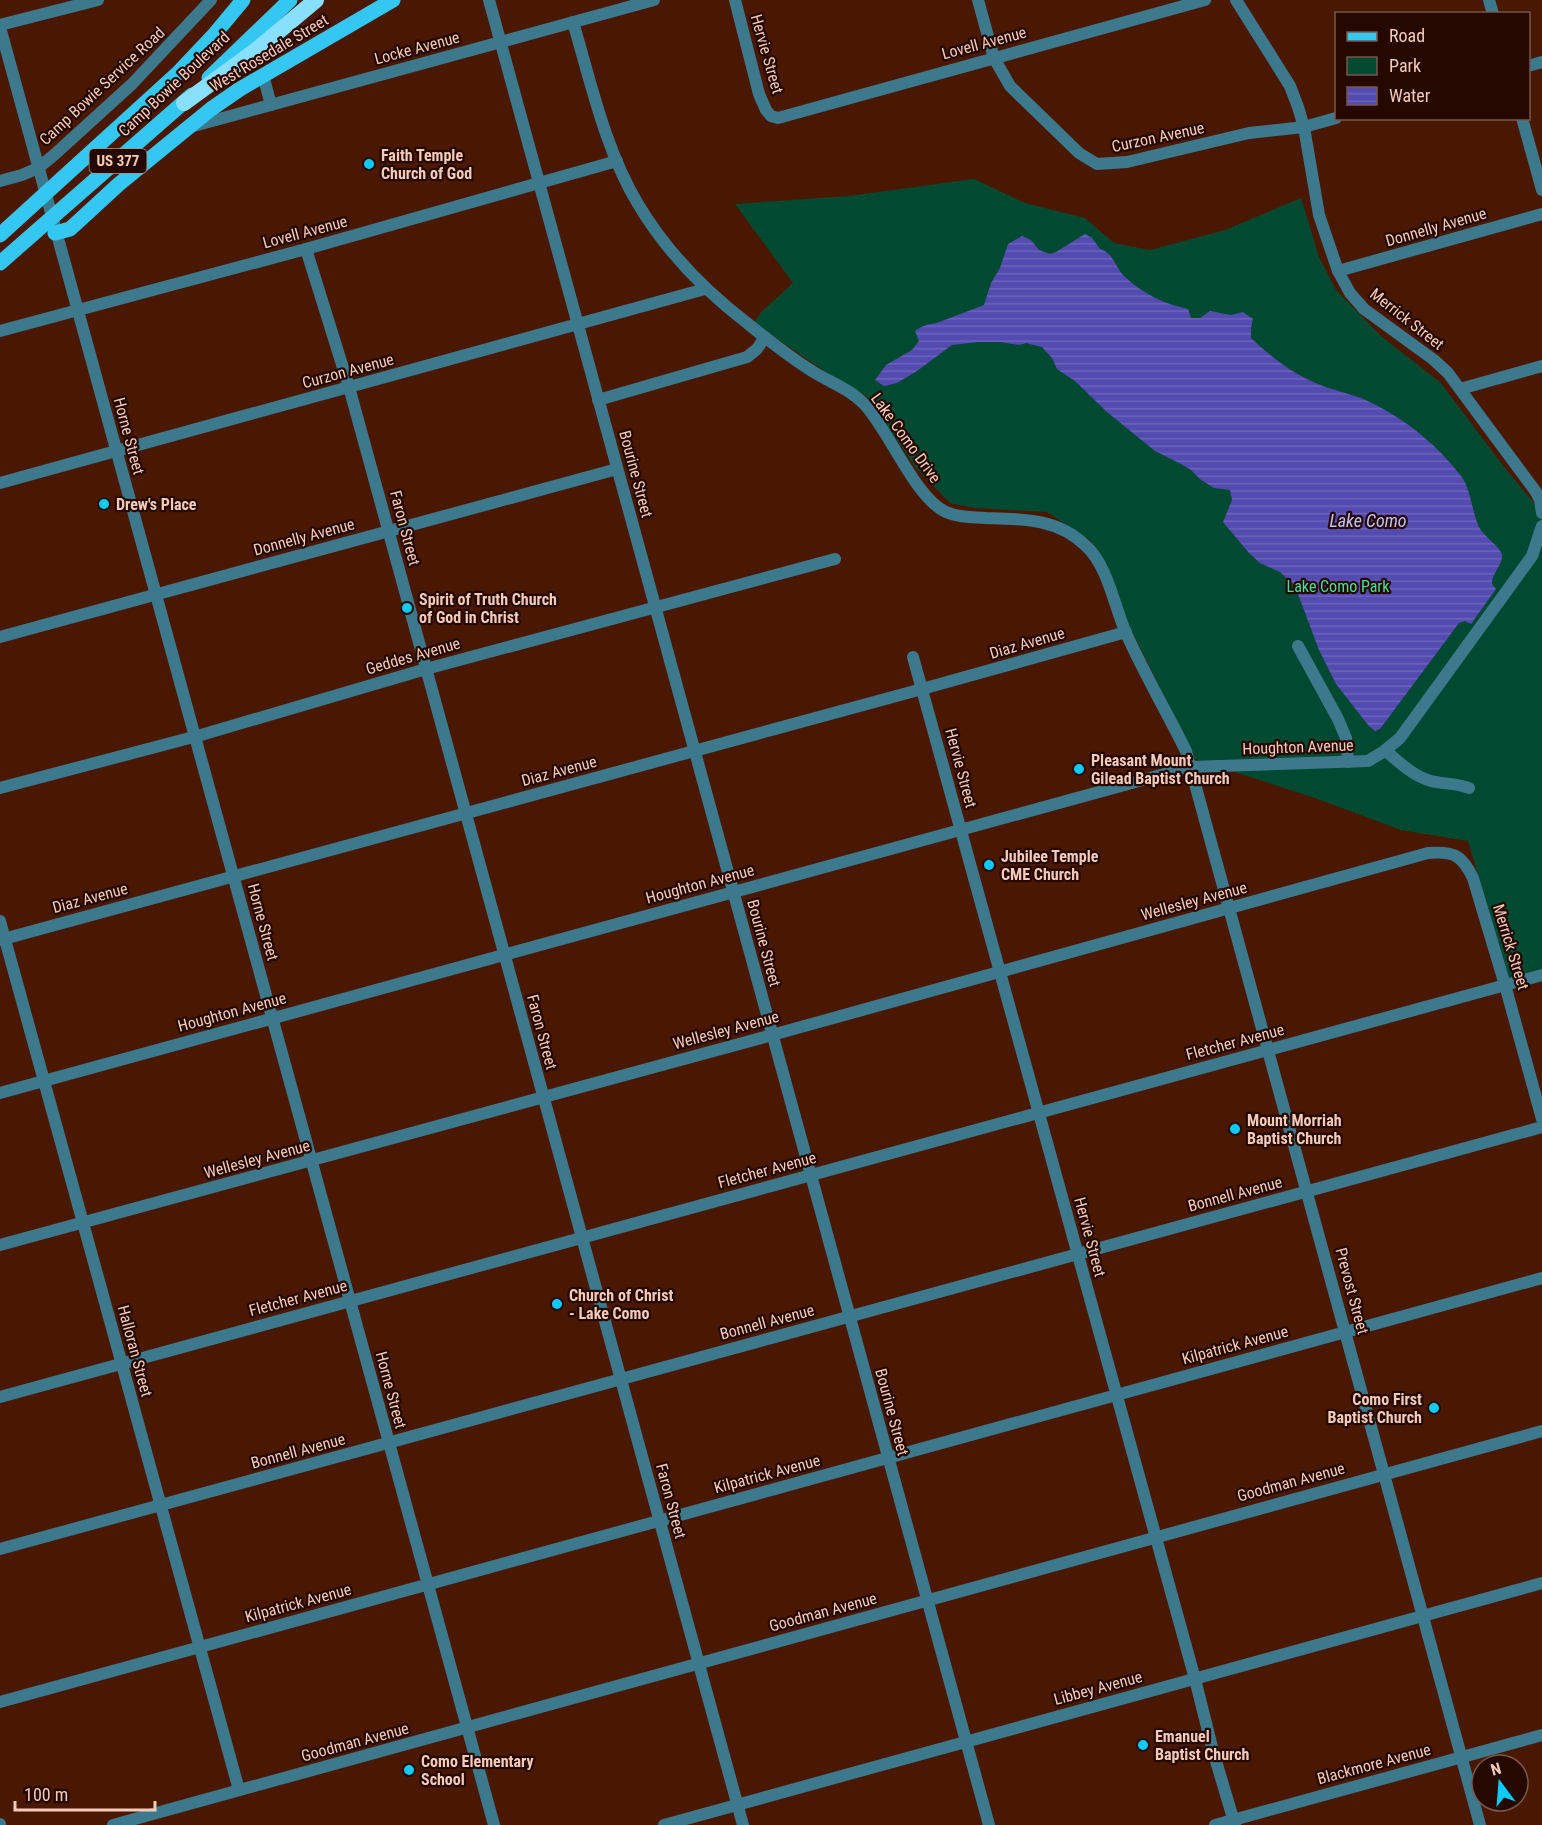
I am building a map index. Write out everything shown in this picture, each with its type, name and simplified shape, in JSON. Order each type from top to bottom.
[{"type":"highway","name":"US 377","points":[[184,103],[255,51],[316,0]]},
{"type":"main road","name":"Camp Bowie Boulevard","points":[[0,235],[180,72],[243,0]]},
{"type":"main road","name":"Camp Bowie Boulevard","points":[[0,263],[54,226],[290,0]]},
{"type":"main road","name":"West Rosedale Street","points":[[54,226],[70,229],[119,184],[211,109],[263,75],[393,0]]},
{"type":"street","points":[[0,26],[98,0]]},
{"type":"street","name":"Camp Bowie Service Road","points":[[38,168],[132,84],[211,0]]},
{"type":"street","name":"Bourine Street","points":[[489,0],[989,1825]]},
{"type":"street","name":"Locke Avenue","points":[[189,128],[654,0]]},
{"type":"street","name":"Hervie Street","points":[[735,0],[759,94],[771,116]]},
{"type":"street","points":[[978,0],[994,58]]},
{"type":"street","name":"Lovell Avenue","points":[[771,116],[778,118],[1205,0]]},
{"type":"street","name":"Merrick Street","points":[[1236,0],[1290,86],[1304,127],[1319,215],[1338,271],[1350,292],[1364,309],[1434,360],[1448,373],[1536,492],[1542,513]]},
{"type":"street","name":"Lake Como Drive","points":[[573,22],[617,161],[638,203],[666,245],[705,289],[789,356],[837,384],[862,403],[937,506],[963,517],[1031,519],[1061,529],[1086,545],[1094,554],[1102,570],[1126,632],[1186,750],[1190,767]]},
{"type":"street","name":"Horne Street","points":[[0,26],[494,1825]]},
{"type":"street","name":"Curzon Avenue","points":[[994,58],[1010,86],[1079,153],[1097,164],[1127,162],[1249,133],[1304,127],[1335,118]]},
{"type":"street","points":[[263,75],[271,105]]},
{"type":"street","points":[[1523,120],[1542,190]]},
{"type":"street","name":"Lovell Avenue","points":[[0,332],[617,161]]},
{"type":"street","points":[[0,181],[38,168]]},
{"type":"street","name":"Donnelly Avenue","points":[[1338,271],[1542,214]]},
{"type":"street","name":"Faron Street","points":[[306,249],[349,387],[743,1825]]},
{"type":"street","name":"Curzon Avenue","points":[[0,483],[705,289]]},
{"type":"street","points":[[598,400],[747,357],[757,349],[765,337]]},
{"type":"street","points":[[1460,389],[1542,366]]},
{"type":"street","name":"Donnelly Avenue","points":[[0,638],[617,469]]},
{"type":"street","name":"Houghton Avenue","points":[[0,1093],[1190,767],[1368,761],[1386,751],[1401,738],[1532,556],[1542,526]]},
{"type":"street","name":"Geddes Avenue","points":[[0,788],[195,736],[426,669],[835,559]]},
{"type":"street","name":"Diaz Avenue","points":[[2,939],[1126,632]]},
{"type":"street","points":[[1298,646],[1338,719],[1346,738],[1348,762]]},
{"type":"street","name":"Hervie Street","points":[[913,657],[1234,1822]]},
{"type":"street","points":[[1386,751],[1416,774],[1431,781],[1457,783],[1469,788]]},
{"type":"street","name":"Prevost Street","points":[[1190,767],[1347,1332],[1383,1474],[1480,1825]]},
{"type":"street","name":"Wellesley Avenue","points":[[0,1245],[772,1035],[1428,853],[1442,852],[1459,858]]},
{"type":"street","name":"Merrick Street","points":[[1459,858],[1466,864],[1473,878],[1542,1119]]},
{"type":"street","name":"Halloran Street","points":[[0,921],[2,939],[44,1081],[239,1790]]},
{"type":"street","name":"Fletcher Avenue","points":[[0,1397],[1542,975]]},
{"type":"street","name":"Bonnell Avenue","points":[[0,1550],[1542,1127]]},
{"type":"street","name":"Kilpatrick Avenue","points":[[0,1702],[1542,1278]]},
{"type":"street","name":"Goodman Avenue","points":[[113,1825],[1542,1431]]},
{"type":"street","name":"Libbey Avenue","points":[[664,1825],[1542,1583]]},
{"type":"street","name":"Blackmore Avenue","points":[[1215,1825],[1234,1822],[1542,1735]]},
{"type":"green space","name":"Lake Como Park","points":[[974,179],[1025,203],[1085,218],[1114,243],[1150,250],[1225,230],[1301,198],[1319,257],[1336,290],[1382,337],[1440,382],[1542,513],[1542,969],[1509,978],[1468,841],[1401,830],[1315,798],[1195,759],[1125,617],[1091,541],[1047,512],[974,508],[950,503],[917,469],[866,396],[833,377],[754,323],[760,313],[793,283],[735,204],[849,196]]},
{"type":"water","name":"Lake Como","points":[[1085,234],[1111,257],[1132,283],[1154,297],[1188,309],[1191,318],[1200,318],[1210,311],[1231,315],[1243,312],[1253,319],[1251,338],[1293,372],[1313,382],[1368,401],[1399,418],[1432,445],[1464,481],[1479,527],[1502,555],[1492,580],[1496,589],[1471,624],[1465,621],[1459,623],[1380,729],[1375,731],[1368,725],[1336,684],[1319,650],[1295,586],[1280,572],[1260,563],[1223,522],[1232,500],[1230,490],[1214,488],[1191,470],[1155,451],[1107,412],[1075,381],[1057,369],[1052,358],[1042,347],[1026,343],[1019,345],[1000,342],[952,345],[897,383],[884,386],[875,380],[886,365],[912,350],[919,341],[915,331],[984,305],[1008,244],[1022,236],[1031,240],[1039,250],[1050,254]]},
{"type":"place","name":"Faith Temple Church of God","points":[[369,164]]},
{"type":"place","name":"Drew's Place","points":[[104,504]]},
{"type":"place","name":"Spirit of Truth Church of God in Christ","points":[[407,608]]},
{"type":"place","name":"Pleasant Mount Gilead Baptist Church","points":[[1079,769]]},
{"type":"place","name":"Jubilee Temple CME Church","points":[[989,865]]},
{"type":"place","name":"Mount Morriah Baptist Church","points":[[1235,1129]]},
{"type":"place","name":"Church of Christ - Lake Como","points":[[557,1304]]},
{"type":"place","name":"Como First Baptist Church","points":[[1434,1408]]},
{"type":"place","name":"Emanuel Baptist Church","points":[[1143,1745]]},
{"type":"place","name":"Como Elementary School","points":[[409,1770]]}]
